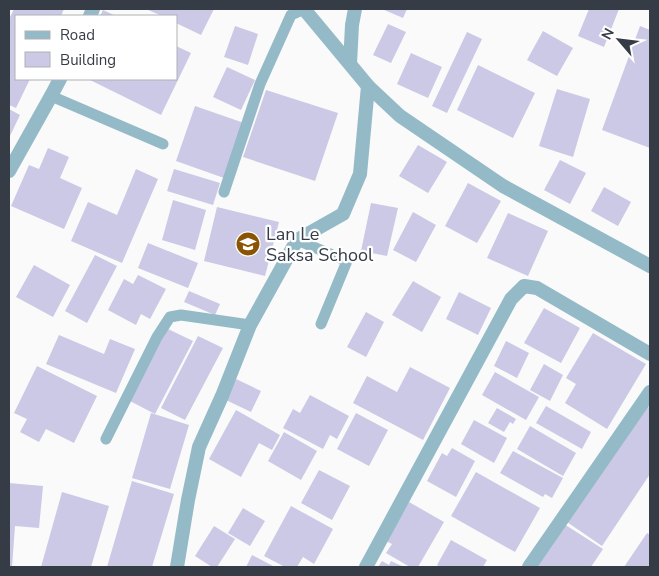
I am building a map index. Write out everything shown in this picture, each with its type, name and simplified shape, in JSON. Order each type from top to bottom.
[{"type":"street","points":[[304,9],[368,86],[400,116],[503,186],[650,266]]},
{"type":"street","points":[[350,64],[354,9]]},
{"type":"street","points":[[9,171],[59,80]]},
{"type":"street","points":[[176,567],[200,447],[250,325],[297,240],[343,214],[360,174],[368,86]]},
{"type":"street","points":[[366,567],[511,299],[524,286],[537,288],[650,354]]},
{"type":"street","points":[[529,567],[650,395]]},
{"type":"lane","points":[[224,192],[260,84],[291,15],[304,9]]},
{"type":"lane","points":[[51,96],[164,144]]},
{"type":"lane","points":[[297,240],[347,261],[321,324]]},
{"type":"lane","points":[[106,439],[157,337],[170,317],[181,315],[250,325]]},
{"type":"building","points":[[14,9],[64,9],[61,15],[15,15],[15,80],[30,80],[16,108],[9,105],[9,19]]},
{"type":"building","points":[[146,9],[214,9],[201,35],[178,24],[178,15],[160,15]]},
{"type":"building","points":[[382,9],[407,9],[403,18]]},
{"type":"building","points":[[589,9],[619,9],[604,47],[578,36]]},
{"type":"building","points":[[103,10],[114,15],[100,15]]},
{"type":"building","points":[[388,24],[406,32],[391,63],[373,55]]},
{"type":"building","points":[[235,26],[258,34],[248,65],[224,57]]},
{"type":"building","points":[[640,26],[650,30],[650,148],[602,130]]},
{"type":"building","points":[[543,31],[573,48],[557,76],[527,60]]},
{"type":"building","points":[[467,32],[482,39],[447,113],[432,106]]},
{"type":"building","points":[[178,47],[191,53],[178,80]]},
{"type":"building","points":[[411,53],[442,67],[428,98],[397,84]]},
{"type":"building","points":[[478,65],[535,93],[513,138],[457,110]]},
{"type":"building","points":[[227,67],[255,80],[241,110],[213,97]]},
{"type":"building","points":[[90,80],[178,80],[161,115]]},
{"type":"building","points":[[557,89],[590,99],[573,157],[539,146]]},
{"type":"building","points":[[266,90],[338,113],[315,181],[243,157]]},
{"type":"building","points":[[195,106],[244,123],[224,178],[176,161]]},
{"type":"building","points":[[9,109],[20,115],[9,138]]},
{"type":"building","points":[[418,145],[447,162],[428,193],[399,176]]},
{"type":"building","points":[[48,148],[69,157],[60,178],[82,188],[64,229],[11,206],[29,165],[39,169]]},
{"type":"building","points":[[560,160],[586,173],[570,204],[544,190]]},
{"type":"building","points":[[136,169],[158,179],[122,263],[71,241],[88,202],[117,215]]},
{"type":"building","points":[[174,169],[220,183],[213,205],[167,191]]},
{"type":"building","points":[[468,183],[501,201],[477,243],[445,226]]},
{"type":"building","points":[[604,187],[631,202],[618,226],[591,211]]},
{"type":"building","points":[[173,200],[206,210],[195,250],[162,240]]},
{"type":"building","points":[[371,203],[398,208],[387,256],[361,251]]},
{"type":"building","points":[[217,207],[279,222],[265,276],[204,261]]},
{"type":"building","points":[[413,212],[436,225],[416,262],[393,250]]},
{"type":"building","points":[[508,213],[548,231],[528,276],[487,258]]},
{"type":"building","points":[[148,243],[198,263],[188,288],[138,268]]},
{"type":"building","points":[[95,255],[117,266],[87,323],[65,311]]},
{"type":"building","points":[[34,265],[70,285],[53,317],[16,297]]},
{"type":"building","points":[[138,275],[166,289],[150,319],[141,314],[136,325],[108,310],[124,279],[133,284]]},
{"type":"building","points":[[413,281],[441,297],[422,332],[392,315]]},
{"type":"building","points":[[189,291],[220,304],[215,315],[184,302]]},
{"type":"building","points":[[459,292],[491,308],[478,335],[446,319]]},
{"type":"building","points":[[544,308],[580,328],[561,363],[524,343]]},
{"type":"building","points":[[366,312],[384,322],[366,357],[347,347]]},
{"type":"building","points":[[166,328],[193,341],[155,414],[128,400]]},
{"type":"building","points":[[593,333],[646,364],[607,429],[565,403],[576,384],[566,378]]},
{"type":"building","points":[[59,335],[104,354],[110,339],[135,349],[116,393],[46,364]]},
{"type":"building","points":[[198,336],[223,348],[185,420],[161,408]]},
{"type":"building","points":[[506,341],[529,353],[517,378],[494,366]]},
{"type":"building","points":[[544,364],[563,375],[550,401],[530,390]]},
{"type":"building","points":[[37,366],[97,396],[74,443],[46,429],[39,442],[20,432],[27,419],[14,413]]},
{"type":"building","points":[[410,367],[450,388],[423,440],[353,403],[367,376],[397,392]]},
{"type":"building","points":[[495,372],[539,397],[526,420],[482,395]]},
{"type":"building","points":[[236,379],[261,391],[251,412],[226,400]]},
{"type":"building","points":[[310,395],[349,416],[337,439],[330,435],[323,449],[283,428],[293,409],[300,413]]},
{"type":"building","points":[[645,405],[650,408],[650,474],[602,546],[567,522]]},
{"type":"building","points":[[546,406],[591,432],[582,449],[536,423]]},
{"type":"building","points":[[497,408],[516,419],[513,424],[510,422],[504,432],[488,423]]},
{"type":"building","points":[[236,410],[280,435],[272,450],[259,443],[241,477],[209,459]]},
{"type":"building","points":[[151,413],[189,425],[170,489],[132,478]]},
{"type":"building","points":[[356,413],[388,430],[369,466],[337,449]]},
{"type":"building","points":[[474,420],[507,438],[494,463],[461,444]]},
{"type":"building","points":[[530,426],[576,453],[563,476],[517,449]]},
{"type":"building","points":[[284,432],[317,451],[301,480],[268,461]]},
{"type":"building","points":[[452,448],[475,461],[456,497],[427,481],[442,453],[447,456]]},
{"type":"building","points":[[513,451],[563,478],[552,498],[545,494],[543,497],[500,473]]},
{"type":"building","points":[[319,470],[350,486],[332,520],[301,503]]},
{"type":"building","points":[[476,472],[540,508],[515,552],[451,516]]},
{"type":"building","points":[[132,481],[174,494],[152,567],[107,567]]},
{"type":"building","points":[[9,483],[43,486],[39,528],[15,526],[12,567],[9,567]]},
{"type":"building","points":[[62,492],[109,506],[91,567],[41,567]]},
{"type":"building","points":[[409,502],[444,522],[418,567],[410,567],[386,553],[392,544],[386,541]]},
{"type":"building","points":[[291,506],[333,529],[314,564],[303,557],[297,567],[285,567],[264,556]]},
{"type":"building","points":[[243,508],[265,521],[250,546],[228,533]]},
{"type":"building","points":[[564,524],[603,549],[591,567],[536,567]]},
{"type":"building","points":[[214,526],[235,539],[217,567],[212,567],[195,556]]},
{"type":"building","points":[[647,533],[650,535],[650,567],[624,567]]},
{"type":"building","points":[[451,540],[487,560],[483,567],[440,567],[437,565]]},
{"type":"building","points":[[252,555],[275,567],[246,567]]},
{"type":"building","points":[[382,561],[389,565],[391,561],[404,567],[378,567]]},
{"type":"place","name":"Lan Le Saksa School","points":[[248,244]]}]
